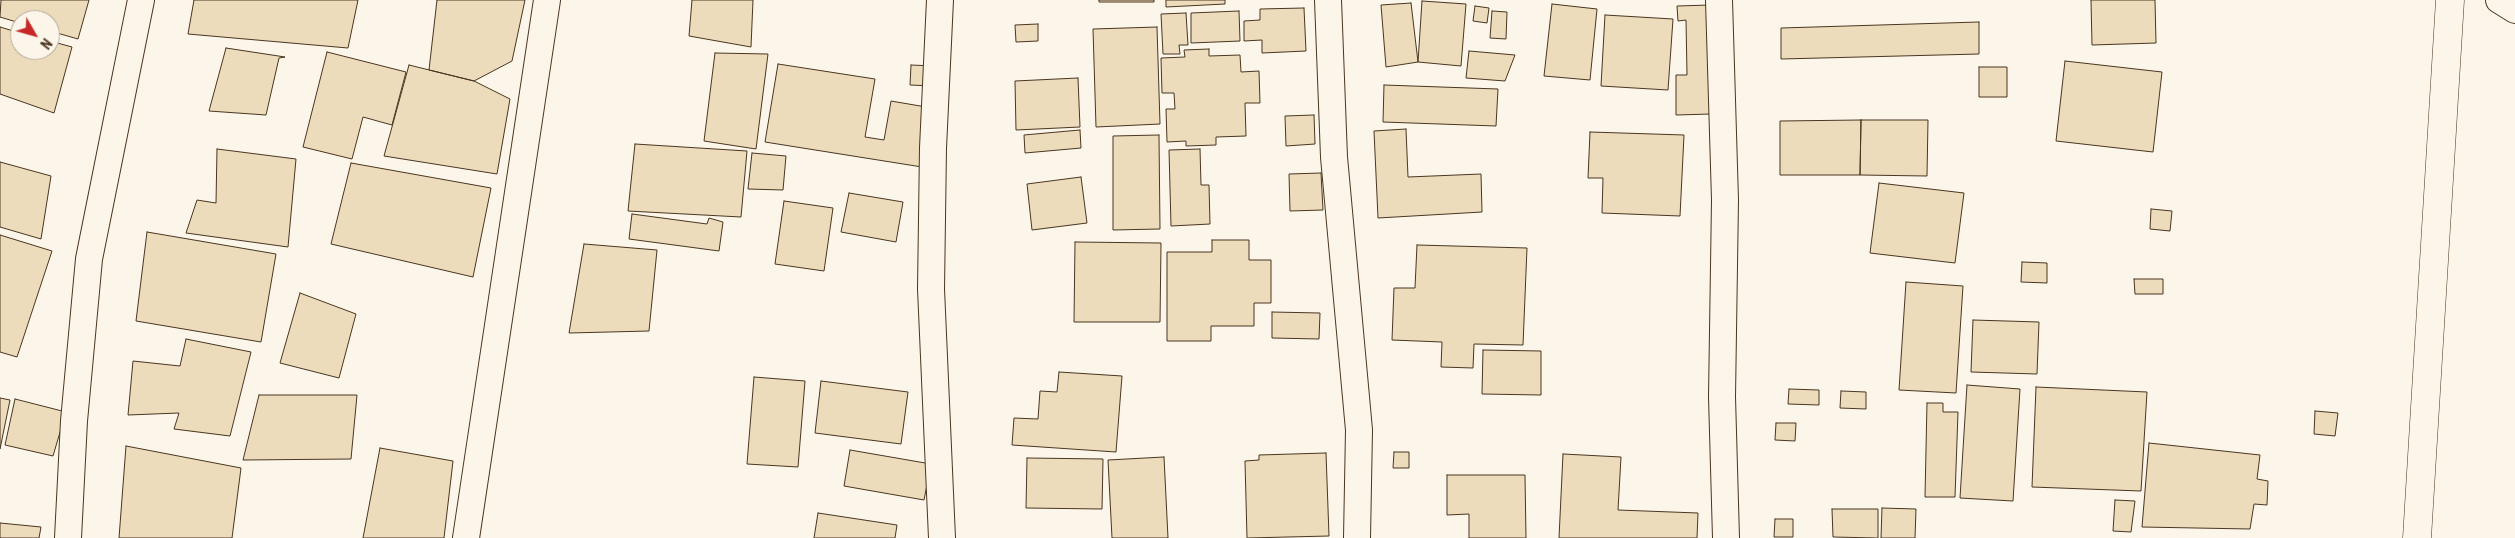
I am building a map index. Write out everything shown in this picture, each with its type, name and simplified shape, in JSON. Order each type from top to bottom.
[{"type":"main road","points":[[2417,538],[2450,0]]},
{"type":"street","points":[[68,538],[74,420],[89,259],[141,0]]},
{"type":"street","points":[[466,538],[547,0]]},
{"type":"street","points":[[940,0],[933,148],[931,289],[942,538]]},
{"type":"street","points":[[1328,0],[1334,157],[1359,430],[1357,538]]},
{"type":"street","points":[[1718,0],[1725,200],[1722,397],[1726,538]]},
{"type":"street","points":[[2499,0],[2515,10]]},
{"type":"building","points":[[1,0],[89,0],[78,39],[60,34],[60,10],[10,10],[10,20],[0,17]]},
{"type":"building","points":[[194,0],[358,0],[348,48],[188,34]]},
{"type":"building","points":[[437,0],[525,0],[512,61],[474,81],[429,70]]},
{"type":"building","points":[[692,0],[753,0],[751,47],[689,36]]},
{"type":"building","points":[[1099,0],[1154,0],[1154,2],[1099,2]]},
{"type":"building","points":[[1166,0],[1225,0],[1225,4],[1166,7]]},
{"type":"building","points":[[2091,0],[2155,0],[2156,43],[2092,45]]},
{"type":"building","points":[[1422,1],[1466,4],[1461,66],[1418,62]]},
{"type":"building","points":[[1411,3],[1418,62],[1386,67],[1381,5]]},
{"type":"building","points":[[1552,4],[1597,9],[1590,80],[1544,76]]},
{"type":"building","points":[[1710,5],[1711,114],[1676,115],[1676,75],[1687,75],[1686,20],[1678,21],[1677,6]]},
{"type":"building","points":[[1475,6],[1489,8],[1487,23],[1473,21]]},
{"type":"building","points":[[1304,8],[1306,51],[1262,53],[1262,40],[1244,41],[1244,21],[1260,20],[1260,9]]},
{"type":"building","points":[[1239,11],[1240,41],[1191,43],[1191,13]]},
{"type":"building","points":[[1492,11],[1507,12],[1506,39],[1490,38]]},
{"type":"building","points":[[1186,13],[1188,45],[1179,45],[1180,54],[1163,54],[1161,14]]},
{"type":"building","points":[[1605,15],[1673,19],[1668,90],[1601,86]]},
{"type":"building","points":[[1979,22],[1979,54],[1781,59],[1781,28]]},
{"type":"building","points":[[1038,24],[1038,41],[1016,42],[1015,25]]},
{"type":"building","points":[[0,27],[10,30],[10,60],[60,60],[60,44],[72,47],[54,113],[0,94]]},
{"type":"building","points":[[1157,27],[1160,124],[1096,127],[1093,29]]},
{"type":"building","points":[[226,48],[285,57],[279,58],[266,115],[209,111]]},
{"type":"building","points":[[1209,49],[1209,56],[1240,55],[1241,72],[1259,71],[1260,103],[1245,103],[1246,136],[1216,137],[1216,145],[1186,146],[1186,141],[1167,142],[1166,109],[1175,109],[1174,93],[1162,93],[1161,58],[1185,57],[1184,50]]},
{"type":"building","points":[[1469,51],[1515,55],[1505,81],[1466,78]]},
{"type":"building","points":[[327,52],[406,72],[392,125],[363,117],[352,159],[303,147]]},
{"type":"building","points":[[715,53],[768,54],[756,149],[704,141]]},
{"type":"building","points":[[2065,61],[2162,72],[2153,152],[2056,141]]},
{"type":"building","points":[[778,64],[875,79],[865,137],[884,140],[891,101],[932,108],[922,167],[765,142]]},
{"type":"building","points":[[409,65],[474,81],[510,99],[497,174],[384,156]]},
{"type":"building","points":[[911,65],[933,66],[932,86],[910,85]]},
{"type":"building","points":[[1979,67],[2007,67],[2007,97],[1979,97]]},
{"type":"building","points":[[1078,78],[1080,127],[1016,130],[1015,81]]},
{"type":"building","points":[[1384,85],[1498,89],[1496,126],[1383,122]]},
{"type":"building","points":[[1314,115],[1315,144],[1286,146],[1285,116]]},
{"type":"building","points":[[1861,120],[1928,120],[1927,176],[1860,175]]},
{"type":"building","points":[[1861,120],[1860,175],[1780,175],[1780,121]]},
{"type":"building","points":[[1406,129],[1408,177],[1481,174],[1482,212],[1378,218],[1374,131]]},
{"type":"building","points":[[1080,130],[1081,148],[1025,153],[1024,135]]},
{"type":"building","points":[[1590,132],[1684,135],[1680,216],[1602,213],[1603,178],[1588,178]]},
{"type":"building","points":[[1159,135],[1160,229],[1113,230],[1113,136]]},
{"type":"building","points":[[635,144],[747,151],[741,217],[628,211]]},
{"type":"building","points":[[217,149],[296,159],[288,247],[186,233],[197,200],[216,203]]},
{"type":"building","points":[[1200,149],[1201,185],[1209,185],[1210,224],[1171,226],[1169,150]]},
{"type":"building","points":[[752,153],[786,156],[783,190],[748,189]]},
{"type":"building","points":[[0,162],[51,176],[41,239],[0,227]]},
{"type":"building","points":[[351,163],[491,188],[473,277],[331,244]]},
{"type":"building","points":[[1321,173],[1323,210],[1290,211],[1289,174]]},
{"type":"building","points":[[1081,177],[1087,223],[1032,230],[1027,184]]},
{"type":"building","points":[[1879,183],[1964,193],[1955,263],[1870,253]]},
{"type":"building","points":[[849,193],[903,202],[896,242],[841,232]]},
{"type":"building","points":[[784,201],[833,208],[824,271],[775,264]]},
{"type":"building","points":[[2151,209],[2172,211],[2170,231],[2150,229]]},
{"type":"building","points":[[632,214],[707,224],[709,218],[723,222],[719,251],[629,239]]},
{"type":"building","points":[[147,232],[276,254],[261,342],[136,321]]},
{"type":"building","points":[[0,235],[52,251],[17,357],[0,352]]},
{"type":"building","points":[[1212,240],[1249,240],[1249,260],[1271,260],[1271,303],[1254,303],[1254,326],[1211,326],[1211,341],[1167,341],[1167,252],[1212,252]]},
{"type":"building","points":[[1075,242],[1161,243],[1160,322],[1074,322]]},
{"type":"building","points":[[584,244],[657,250],[649,331],[569,333]]},
{"type":"building","points":[[1417,245],[1527,248],[1523,345],[1474,344],[1473,368],[1441,367],[1442,342],[1392,340],[1394,288],[1415,288]]},
{"type":"building","points":[[2022,262],[2047,263],[2047,283],[2021,282]]},
{"type":"building","points":[[2134,279],[2163,279],[2163,294],[2135,294]]},
{"type":"building","points":[[1906,282],[1963,286],[1956,393],[1899,390]]},
{"type":"building","points":[[300,293],[356,314],[339,378],[280,363]]},
{"type":"building","points":[[1272,312],[1320,313],[1319,339],[1272,338]]},
{"type":"building","points":[[1973,320],[2039,322],[2037,374],[1971,372]]},
{"type":"building","points":[[186,339],[251,352],[230,436],[174,429],[179,413],[128,415],[133,361],[180,366]]},
{"type":"building","points":[[1483,350],[1541,351],[1541,395],[1482,394]]},
{"type":"building","points":[[1059,372],[1122,376],[1116,452],[1012,445],[1014,418],[1038,419],[1040,391],[1057,392]]},
{"type":"building","points":[[754,377],[805,381],[798,467],[747,464]]},
{"type":"building","points":[[821,381],[908,392],[901,444],[815,433]]},
{"type":"building","points":[[1967,385],[2020,389],[2013,501],[1960,498]]},
{"type":"building","points":[[2036,387],[2147,392],[2141,491],[2032,487]]},
{"type":"building","points":[[1789,389],[1819,390],[1819,405],[1788,404]]},
{"type":"building","points":[[1841,391],[1866,392],[1866,409],[1840,408]]},
{"type":"building","points":[[259,395],[357,395],[351,459],[243,460]]},
{"type":"building","points":[[0,398],[10,400],[0,449]]},
{"type":"building","points":[[15,399],[66,412],[53,456],[5,445]]},
{"type":"building","points":[[1927,403],[1943,403],[1943,412],[1958,412],[1955,497],[1925,497]]},
{"type":"building","points":[[2315,411],[2338,413],[2335,436],[2314,434]]},
{"type":"building","points":[[1776,423],[1796,423],[1795,441],[1775,440]]},
{"type":"building","points":[[2149,443],[2260,455],[2257,479],[2268,481],[2267,505],[2254,504],[2250,529],[2142,527]]},
{"type":"building","points":[[126,446],[241,468],[232,538],[119,538]]},
{"type":"building","points":[[380,448],[453,461],[444,538],[363,538]]},
{"type":"building","points":[[850,450],[931,464],[924,500],[844,486]]},
{"type":"building","points":[[1394,452],[1409,452],[1409,468],[1393,468]]},
{"type":"building","points":[[1326,453],[1329,536],[1247,538],[1245,461],[1259,460],[1259,455]]},
{"type":"building","points":[[1563,454],[1621,457],[1618,510],[1698,513],[1697,538],[1559,538]]},
{"type":"building","points":[[1164,457],[1168,538],[1112,538],[1108,460]]},
{"type":"building","points":[[1027,458],[1103,459],[1102,509],[1026,508]]},
{"type":"building","points":[[1447,475],[1525,475],[1526,538],[1469,538],[1469,514],[1447,515]]},
{"type":"building","points":[[2115,500],[2135,501],[2131,532],[2113,531]]},
{"type":"building","points":[[1882,508],[1916,509],[1915,538],[1881,538]]},
{"type":"building","points":[[1832,509],[1878,509],[1878,538],[1833,537]]},
{"type":"building","points":[[818,513],[897,525],[895,538],[814,538]]},
{"type":"building","points":[[1775,519],[1793,519],[1793,537],[1774,537]]},
{"type":"building","points":[[0,523],[41,527],[39,538],[0,538]]}]
